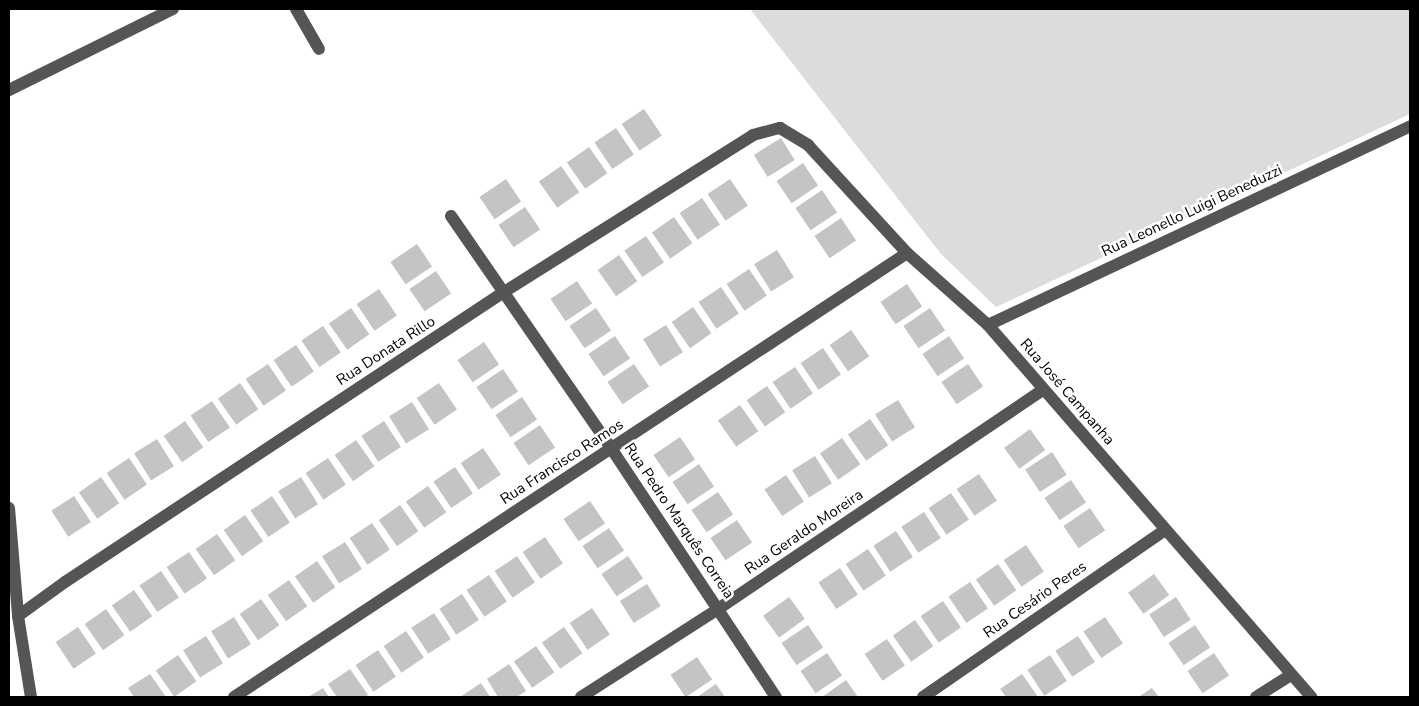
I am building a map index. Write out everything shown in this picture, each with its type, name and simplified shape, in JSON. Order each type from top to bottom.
[{"type":"street","points":[[9,90],[172,9]]},
{"type":"street","points":[[296,9],[319,49]]},
{"type":"street","name":"Rua Leonello Luigi Beneduzzi","points":[[988,325],[1410,126]]},
{"type":"street","name":"Rua José Campanha","points":[[780,128],[808,145],[907,252],[988,325],[1311,697]]},
{"type":"street","name":"Rua Donata Rillo","points":[[18,616],[65,582],[504,292],[753,136],[780,128]]},
{"type":"street","name":"Rua Pedro Marquês Correia","points":[[451,216],[611,448],[776,697]]},
{"type":"street","name":"Rua Francisco Ramos","points":[[234,697],[907,252]]},
{"type":"street","name":"Rua Geraldo Moreira","points":[[581,697],[718,609],[1043,390]]},
{"type":"street","points":[[9,508],[18,616],[30,697]]},
{"type":"street","name":"Rua Cesário Peres","points":[[923,697],[1165,530]]},
{"type":"street","points":[[1256,697],[1291,675]]},
{"type":"shaded area","points":[[750,9],[1410,9],[1410,114],[996,307],[941,254]]},
{"type":"building","points":[[644,109],[662,136],[640,151],[622,124]]},
{"type":"building","points":[[616,128],[634,155],[612,169],[594,143]]},
{"type":"building","points":[[781,138],[795,160],[768,177],[754,155]]},
{"type":"building","points":[[589,147],[607,173],[585,189],[567,162]]},
{"type":"building","points":[[803,163],[818,185],[792,203],[776,181]]},
{"type":"building","points":[[561,166],[579,192],[557,208],[539,181]]},
{"type":"building","points":[[506,179],[521,201],[495,219],[479,197]]},
{"type":"building","points":[[730,179],[748,206],[726,221],[708,194]]},
{"type":"building","points":[[822,190],[837,212],[811,230],[795,208]]},
{"type":"building","points":[[702,198],[720,225],[698,240],[680,213]]},
{"type":"building","points":[[525,207],[540,229],[514,247],[498,225]]},
{"type":"building","points":[[674,217],[692,243],[670,259],[652,232]]},
{"type":"building","points":[[841,218],[856,240],[830,258],[814,236]]},
{"type":"building","points":[[646,236],[664,263],[642,277],[624,251]]},
{"type":"building","points":[[417,244],[432,266],[406,284],[390,262]]},
{"type":"building","points":[[777,250],[794,277],[771,291],[754,264]]},
{"type":"building","points":[[619,255],[637,281],[616,296],[598,270]]},
{"type":"building","points":[[749,269],[767,296],[745,311],[727,284]]},
{"type":"building","points":[[436,271],[451,293],[425,311],[409,289]]},
{"type":"building","points":[[577,281],[592,303],[566,321],[550,299]]},
{"type":"building","points":[[907,284],[922,306],[896,324],[880,302]]},
{"type":"building","points":[[721,287],[739,314],[717,329],[699,302]]},
{"type":"building","points":[[379,289],[397,316],[375,331],[357,304]]},
{"type":"building","points":[[693,307],[711,333],[690,348],[672,322]]},
{"type":"building","points":[[351,308],[369,334],[347,350],[329,323]]},
{"type":"building","points":[[596,308],[611,330],[585,348],[569,326]]},
{"type":"building","points":[[930,308],[945,330],[919,348],[903,326]]},
{"type":"building","points":[[666,325],[683,352],[660,366],[643,339]]},
{"type":"building","points":[[323,326],[341,353],[319,367],[301,341]]},
{"type":"building","points":[[851,330],[869,356],[848,371],[830,345]]},
{"type":"building","points":[[615,336],[630,358],[604,376],[588,354]]},
{"type":"building","points":[[949,336],[964,358],[938,376],[922,354]]},
{"type":"building","points":[[484,342],[499,364],[473,382],[457,360]]},
{"type":"building","points":[[296,345],[314,372],[292,387],[274,360]]},
{"type":"building","points":[[823,348],[841,375],[819,390],[801,363]]},
{"type":"building","points":[[268,364],[286,391],[264,406],[246,379]]},
{"type":"building","points":[[634,364],[649,386],[623,404],[607,382]]},
{"type":"building","points":[[968,364],[983,386],[957,404],[941,382]]},
{"type":"building","points":[[795,367],[813,394],[791,409],[773,382]]},
{"type":"building","points":[[503,369],[518,391],[492,409],[476,387]]},
{"type":"building","points":[[240,383],[258,409],[236,425],[218,398]]},
{"type":"building","points":[[439,383],[457,410],[435,425],[417,398]]},
{"type":"building","points":[[767,386],[785,412],[765,427],[747,400]]},
{"type":"building","points":[[522,397],[537,419],[511,437],[495,415]]},
{"type":"building","points":[[898,400],[915,427],[892,441],[875,414]]},
{"type":"building","points":[[212,401],[230,428],[208,442],[190,416]]},
{"type":"building","points":[[412,402],[429,429],[406,443],[389,416]]},
{"type":"building","points":[[740,405],[758,431],[736,447],[718,420]]},
{"type":"building","points":[[870,419],[888,445],[866,461],[848,434]]},
{"type":"building","points":[[185,421],[203,447],[182,462],[164,436]]},
{"type":"building","points":[[384,421],[401,447],[378,462],[361,436]]},
{"type":"building","points":[[540,425],[555,447],[529,465],[513,443]]},
{"type":"building","points":[[1030,429],[1045,450],[1019,469],[1004,448]]},
{"type":"building","points":[[680,437],[695,459],[669,477],[653,455]]},
{"type":"building","points":[[842,438],[860,464],[838,480],[820,453]]},
{"type":"building","points":[[157,439],[174,466],[151,480],[134,453]]},
{"type":"building","points":[[356,440],[374,466],[353,481],[335,455]]},
{"type":"building","points":[[483,448],[501,475],[479,490],[461,463]]},
{"type":"building","points":[[1052,452],[1067,475],[1040,492],[1025,469]]},
{"type":"building","points":[[815,456],[832,483],[809,497],[792,470]]},
{"type":"building","points":[[129,458],[147,485],[125,500],[107,473]]},
{"type":"building","points":[[328,458],[346,485],[324,500],[306,473]]},
{"type":"building","points":[[699,464],[714,486],[688,504],[672,482]]},
{"type":"building","points":[[455,467],[473,494],[451,508],[433,482]]},
{"type":"building","points":[[979,474],[997,501],[975,516],[957,489]]},
{"type":"building","points":[[786,475],[804,502],[782,516],[764,490]]},
{"type":"building","points":[[101,477],[119,503],[97,519],[79,492]]},
{"type":"building","points":[[301,477],[318,504],[295,518],[278,491]]},
{"type":"building","points":[[1071,480],[1086,502],[1060,520],[1044,498]]},
{"type":"building","points":[[428,486],[446,512],[424,528],[406,501]]},
{"type":"building","points":[[718,492],[733,514],[707,532],[691,510]]},
{"type":"building","points":[[951,493],[969,520],[947,535],[929,508]]},
{"type":"building","points":[[74,496],[91,522],[68,537],[51,511]]},
{"type":"building","points":[[272,496],[290,523],[268,537],[250,511]]},
{"type":"building","points":[[590,501],[605,523],[579,541],[563,519]]},
{"type":"building","points":[[400,505],[418,531],[397,546],[379,520]]},
{"type":"building","points":[[1090,508],[1105,530],[1079,548],[1063,526]]},
{"type":"building","points":[[924,512],[941,538],[918,553],[901,527]]},
{"type":"building","points":[[245,515],[263,541],[242,556],[224,530]]},
{"type":"building","points":[[737,520],[752,542],[726,560],[710,538]]},
{"type":"building","points":[[372,523],[390,550],[368,565],[350,538]]},
{"type":"building","points":[[609,528],[624,550],[598,568],[582,546]]},
{"type":"building","points":[[896,531],[913,557],[890,572],[873,546]]},
{"type":"building","points":[[217,534],[235,560],[214,575],[196,549]]},
{"type":"building","points":[[545,537],[563,564],[541,579],[523,552]]},
{"type":"building","points":[[345,542],[362,569],[339,583],[322,556]]},
{"type":"building","points":[[1026,545],[1044,572],[1022,587],[1004,560]]},
{"type":"building","points":[[868,549],[886,576],[864,591],[846,564]]},
{"type":"building","points":[[189,552],[207,579],[185,594],[167,567]]},
{"type":"building","points":[[517,556],[535,583],[513,598],[495,571]]},
{"type":"building","points":[[628,556],[643,578],[617,596],[601,574]]},
{"type":"building","points":[[317,561],[335,587],[313,603],[295,576]]},
{"type":"building","points":[[998,564],[1016,590],[994,606],[976,579]]},
{"type":"building","points":[[840,568],[858,595],[836,609],[818,583]]},
{"type":"building","points":[[161,571],[179,598],[157,612],[139,586]]},
{"type":"building","points":[[1154,574],[1169,595],[1143,614],[1128,593]]},
{"type":"building","points":[[489,575],[507,602],[485,617],[467,590]]},
{"type":"building","points":[[289,580],[307,606],[286,621],[268,595]]},
{"type":"building","points":[[970,582],[988,609],[966,623],[948,597]]},
{"type":"building","points":[[647,584],[661,606],[634,623],[620,601]]},
{"type":"building","points":[[134,590],[152,616],[130,632],[112,605]]},
{"type":"building","points":[[462,594],[479,620],[456,635],[439,609]]},
{"type":"building","points":[[789,597],[805,619],[779,638],[763,616]]},
{"type":"building","points":[[1176,597],[1191,620],[1164,637],[1149,614]]},
{"type":"building","points":[[261,599],[279,625],[258,640],[240,614]]},
{"type":"building","points":[[943,601],[961,628],[939,643],[921,616]]},
{"type":"building","points":[[592,608],[610,635],[588,650],[570,623]]},
{"type":"building","points":[[106,609],[124,635],[103,650],[85,624]]},
{"type":"building","points":[[434,613],[451,639],[428,654],[411,628]]},
{"type":"building","points":[[234,617],[251,644],[228,658],[211,631]]},
{"type":"building","points":[[1105,617],[1123,644],[1101,658],[1083,632]]},
{"type":"building","points":[[915,620],[933,646],[911,662],[893,635]]},
{"type":"building","points":[[808,625],[823,647],[797,665],[781,643]]},
{"type":"building","points":[[1195,625],[1210,647],[1184,665],[1168,643]]},
{"type":"building","points":[[78,627],[96,654],[74,669],[56,642]]},
{"type":"building","points":[[564,627],[582,653],[560,669],[542,642]]},
{"type":"building","points":[[406,631],[424,658],[402,673],[384,646]]},
{"type":"building","points":[[206,636],[223,663],[200,677],[183,650]]},
{"type":"building","points":[[1078,636],[1095,662],[1072,677],[1055,651]]},
{"type":"building","points":[[887,639],[905,666],[883,681],[865,654]]},
{"type":"building","points":[[536,646],[554,672],[532,688],[514,661]]},
{"type":"building","points":[[378,650],[396,677],[374,692],[356,665]]},
{"type":"building","points":[[827,653],[842,675],[816,693],[800,671]]},
{"type":"building","points":[[1214,653],[1229,675],[1203,693],[1187,671]]},
{"type":"building","points":[[178,655],[196,681],[174,697],[156,670]]},
{"type":"building","points":[[1050,655],[1067,681],[1044,696],[1027,670]]},
{"type":"building","points":[[697,657],[712,679],[685,697],[670,675]]},
{"type":"building","points":[[509,664],[526,691],[517,697],[498,697],[487,679]]},
{"type":"building","points":[[350,669],[368,695],[365,697],[337,697],[328,684]]},
{"type":"building","points":[[150,674],[166,697],[134,697],[128,688]]},
{"type":"building","points":[[1022,674],[1038,697],[1006,697],[1000,689]]},
{"type":"building","points":[[846,680],[858,697],[822,697]]},
{"type":"building","points":[[481,683],[490,697],[460,697]]},
{"type":"building","points":[[716,684],[725,697],[697,697]]},
{"type":"building","points":[[323,688],[329,697],[308,697]]},
{"type":"building","points":[[1152,688],[1159,697],[1138,697]]}]
